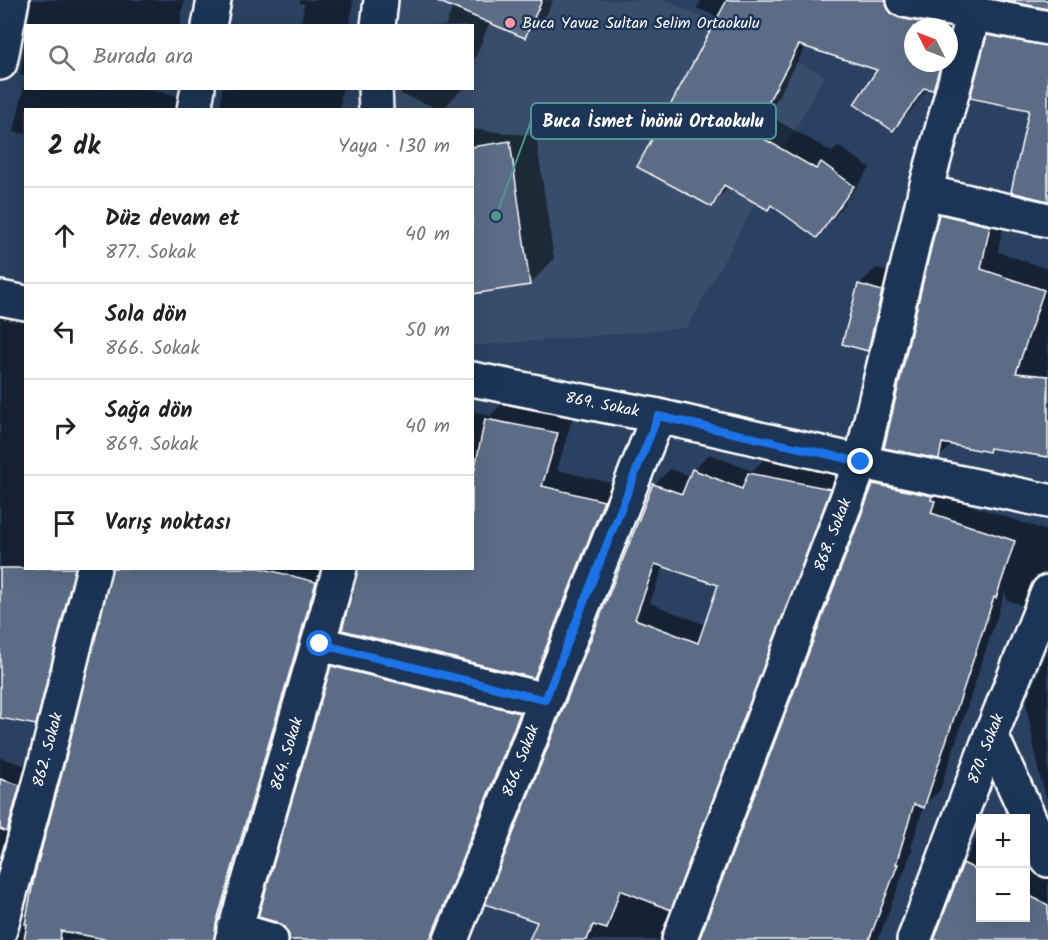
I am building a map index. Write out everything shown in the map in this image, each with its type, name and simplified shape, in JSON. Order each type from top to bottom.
[{"type":"street","points":[[2,45],[12,0]]},
{"type":"street","points":[[209,24],[214,0]]},
{"type":"street","points":[[378,24],[381,0]]},
{"type":"street","points":[[904,0],[1048,28]]},
{"type":"street","name":"868. Sokak","points":[[679,940],[861,462],[925,192],[975,13]]},
{"type":"street","points":[[194,108],[198,90]]},
{"type":"street","points":[[375,90],[376,108]]},
{"type":"street","points":[[925,192],[1048,220]]},
{"type":"street","points":[[0,298],[24,303]]},
{"type":"street","name":"869. Sokak","points":[[474,380],[658,416],[1048,501]]},
{"type":"street","name":"866. Sokak","points":[[451,940],[658,416]]},
{"type":"street","name":"862. Sokak","points":[[0,930],[46,761],[94,570]]},
{"type":"street","name":"864. Sokak","points":[[233,935],[320,644],[339,570]]},
{"type":"street","name":"870. Sokak","points":[[914,940],[991,735],[1048,592]]},
{"type":"street","points":[[320,644],[545,700]]},
{"type":"street","points":[[991,735],[1048,860]]},
{"type":"street","points":[[233,935],[271,940]]},
{"type":"shaded area","points":[[398,0],[666,0],[825,75],[687,328],[474,346],[474,108],[393,108],[391,90],[474,90],[474,24],[393,24]]},
{"type":"building","name":"Buca Yavuz Sultan Selim Ortaokulu","points":[[435,0],[542,0],[525,38]]},
{"type":"building","points":[[727,0],[886,0],[891,14],[904,19],[904,72],[938,72],[933,90],[924,88],[893,131],[854,104],[877,70],[799,45],[752,132],[816,169],[821,162],[854,186],[817,238],[771,205],[768,210],[724,185],[712,207],[637,167]]},
{"type":"building","points":[[1002,0],[1048,0],[1048,9]]},
{"type":"building","points":[[987,35],[1048,46],[1048,201],[1011,192],[1029,110],[970,98]]},
{"type":"building","points":[[510,141],[530,285],[474,294],[474,147]]},
{"type":"building","points":[[939,214],[990,226],[981,269],[1044,290],[1016,373],[1048,376],[1048,457],[990,448],[989,452],[942,443],[939,459],[884,448]]},
{"type":"building","points":[[858,284],[882,291],[868,351],[842,344]]},
{"type":"building","points":[[485,419],[558,433],[542,486],[604,501],[534,678],[342,630],[357,570],[474,570],[474,472]]},
{"type":"building","points":[[692,469],[742,489],[748,473],[831,489],[671,910],[620,890],[607,929],[593,925],[587,940],[529,940],[537,922],[485,904],[653,484],[682,494]],"holes":[[[655,564],[718,585],[698,643],[635,619]]]},
{"type":"building","points":[[873,484],[932,496],[931,500],[935,501],[931,513],[1015,541],[996,598],[994,597],[924,808],[914,804],[896,864],[898,864],[869,940],[699,940]]},
{"type":"building","points":[[0,568],[75,570],[36,725],[0,718]]},
{"type":"building","points":[[112,570],[268,570],[316,582],[216,924],[214,940],[110,940],[61,931],[60,940],[24,940],[35,873],[64,766]]},
{"type":"building","points":[[331,666],[520,713],[430,940],[289,940],[284,927],[258,917]]},
{"type":"building","points":[[0,779],[20,785],[7,832],[0,829]]},
{"type":"building","points":[[963,863],[976,870],[976,922],[1030,922],[1030,896],[1048,905],[1048,940],[934,940]]},
{"type":"place","name":"Buca Yavuz Sultan Selim Ortaokulu","points":[[510,23]]},
{"type":"place","name":"Buca İsmet İnönü Ortaokulu","points":[[496,216]]},
{"type":"route","points":[[320,644],[545,700],[658,416],[861,462]]}]
